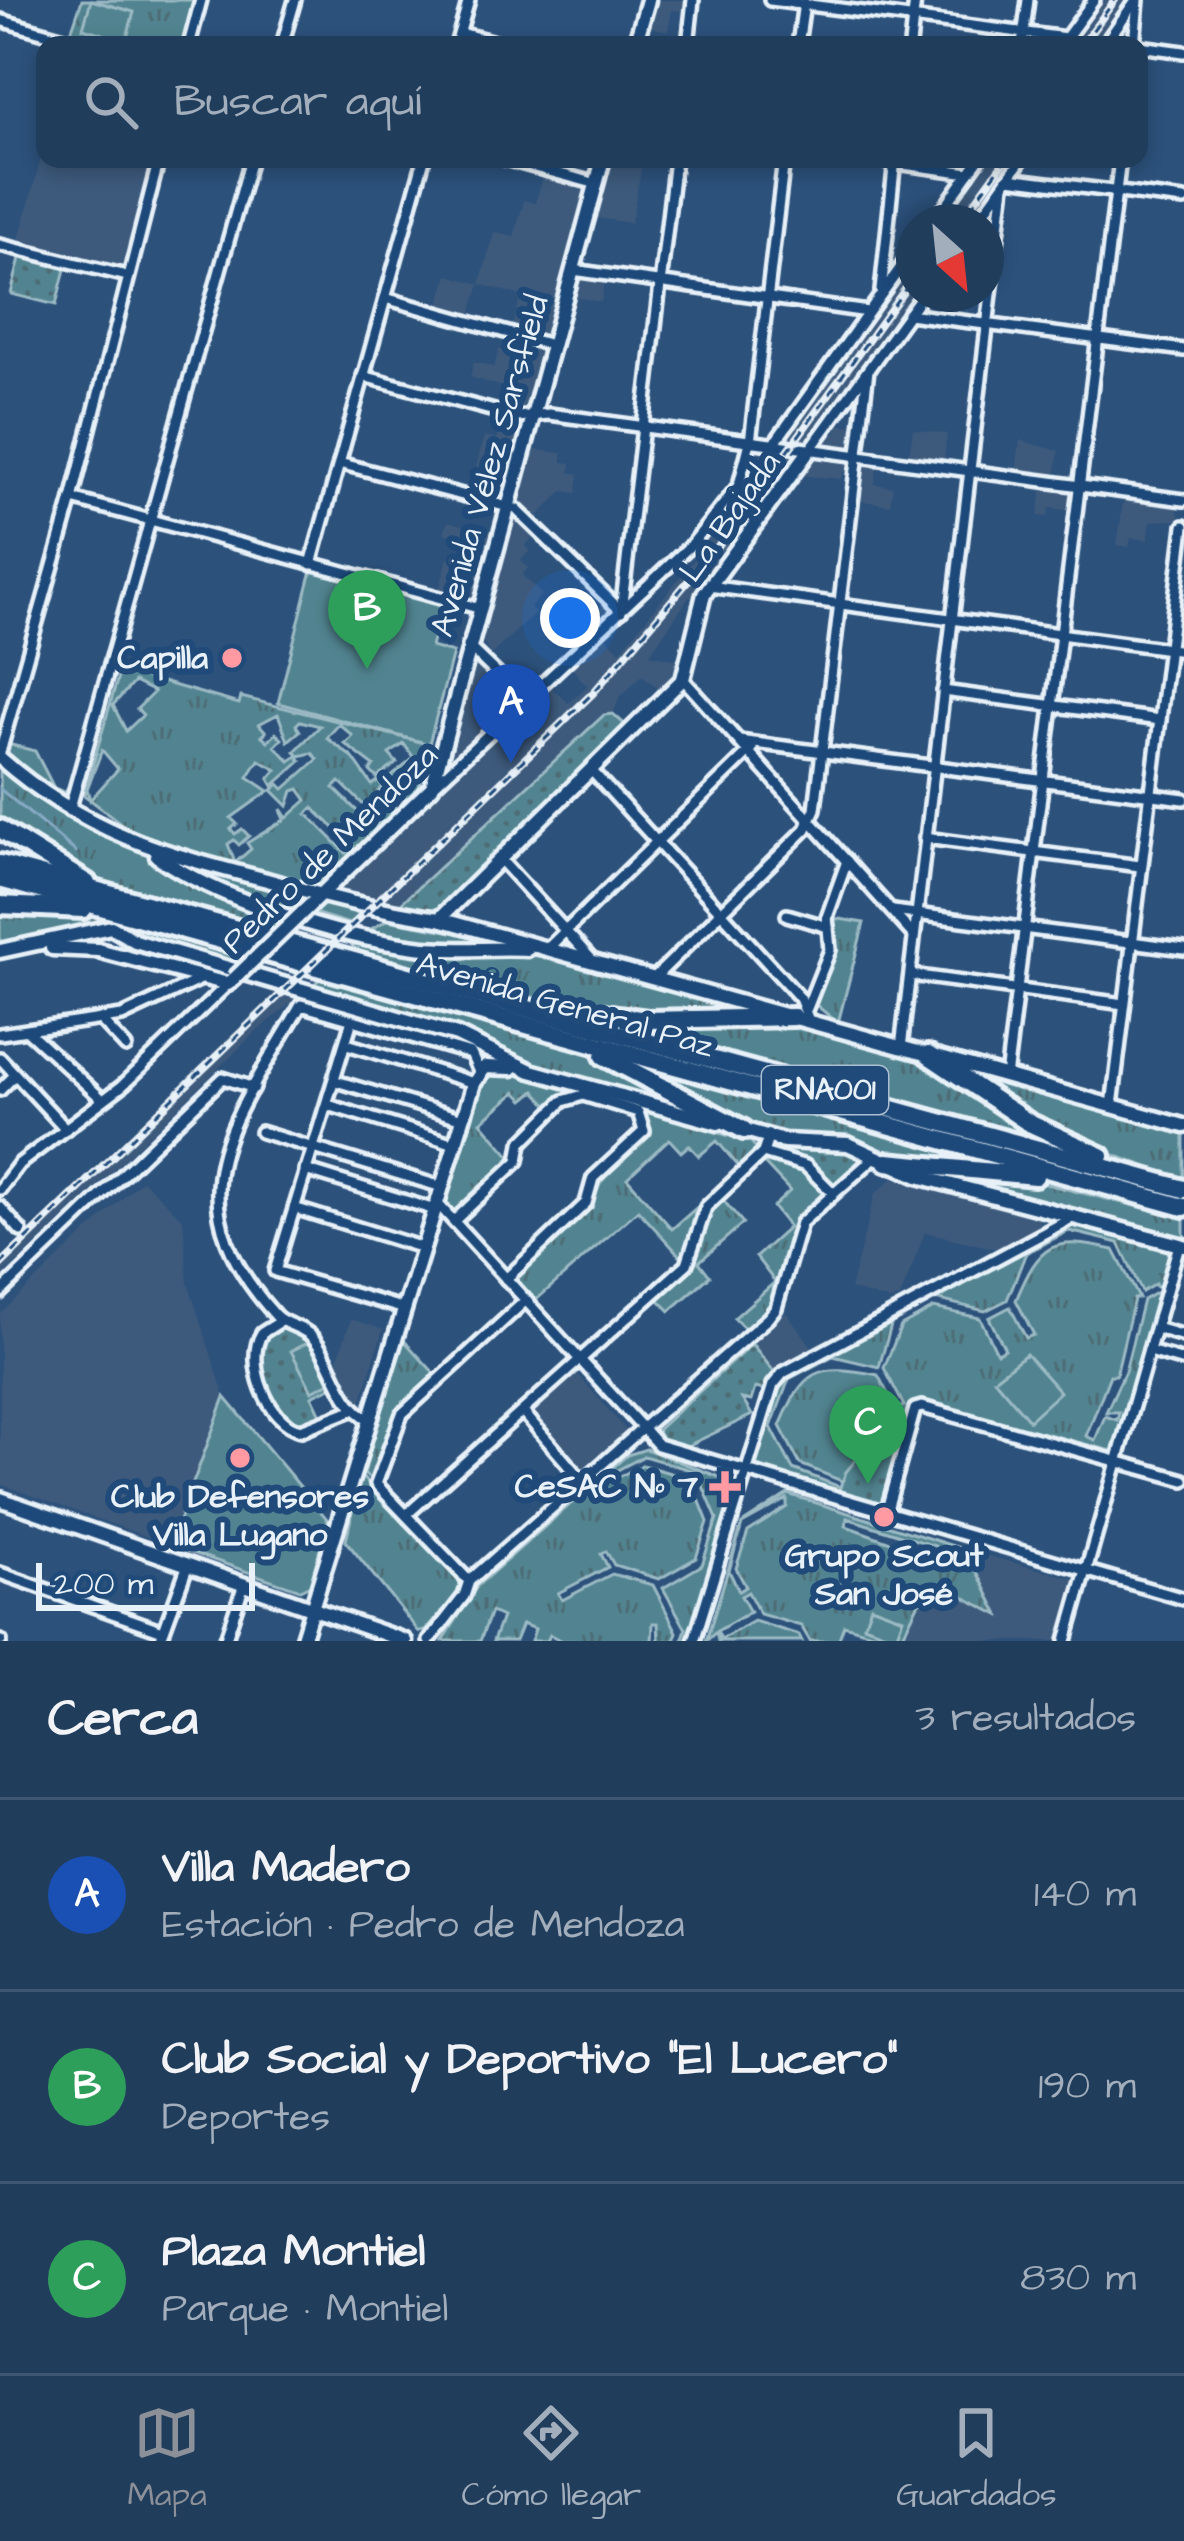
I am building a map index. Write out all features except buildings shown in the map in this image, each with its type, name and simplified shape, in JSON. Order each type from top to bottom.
[{"type":"highway","points":[[0,829],[97,891]]},
{"type":"highway","name":"Avenida General Paz","points":[[0,864],[1184,1189]]},
{"type":"highway","name":"Avenida General Paz","points":[[0,879],[1184,1207]]},
{"type":"highway","points":[[0,905],[114,910]]},
{"type":"highway","points":[[488,997],[647,1019],[803,1015]]},
{"type":"highway","points":[[548,1032],[678,1091],[744,1130]]},
{"type":"highway","points":[[928,1055],[1050,1135],[1162,1183]]},
{"type":"highway","points":[[882,1159],[1008,1172],[1123,1191]]},
{"type":"street","points":[[191,36],[201,0]]},
{"type":"street","points":[[285,36],[295,0]]},
{"type":"street","points":[[459,36],[469,0]]},
{"type":"street","points":[[638,36],[648,0]]},
{"type":"street","points":[[689,36],[693,0]]},
{"type":"street","points":[[770,0],[1044,36]]},
{"type":"street","points":[[911,36],[915,0]]},
{"type":"street","points":[[1023,36],[1028,0]]},
{"type":"street","points":[[1067,36],[1094,0]]},
{"type":"street","points":[[1111,36],[1137,0]]},
{"type":"street","points":[[1135,36],[1137,0]]},
{"type":"street","points":[[799,36],[804,2]]},
{"type":"street","points":[[0,20],[56,36]]},
{"type":"street","points":[[460,33],[472,36]]},
{"type":"street","points":[[1148,47],[1184,52]]},
{"type":"street","points":[[0,755],[157,168]]},
{"type":"street","points":[[69,811],[248,168]]},
{"type":"street","points":[[311,564],[421,168]]},
{"type":"street","points":[[538,168],[596,184]]},
{"type":"street","name":"Avenida Vélez Sarsfield","points":[[432,788],[601,168]]},
{"type":"street","points":[[621,610],[639,426],[674,168]]},
{"type":"street","name":"Pedro de Mendoza","points":[[231,981],[621,610],[715,517],[743,477],[783,168]]},
{"type":"street","points":[[880,296],[894,168]]},
{"type":"street","points":[[938,168],[969,173]]},
{"type":"street","points":[[947,204],[973,168]]},
{"type":"street","points":[[990,204],[1016,168]]},
{"type":"street","points":[[1006,1077],[1119,168]]},
{"type":"street","points":[[1006,182],[1184,200]]},
{"type":"street","points":[[901,1048],[1006,182]]},
{"type":"street","points":[[0,244],[128,276]]},
{"type":"street","points":[[573,270],[868,312]]},
{"type":"street","points":[[773,445],[896,274]]},
{"type":"street","points":[[385,298],[550,345]]},
{"type":"street","points":[[908,314],[1184,350]]},
{"type":"street","name":"La Bajada","points":[[683,679],[701,600],[908,314]]},
{"type":"street","points":[[653,979],[811,820],[824,752],[868,370]]},
{"type":"street","points":[[363,376],[531,417],[549,414],[1184,500]]},
{"type":"street","points":[[339,463],[508,506],[621,610]]},
{"type":"street","points":[[71,497],[478,608]]},
{"type":"street","points":[[1112,1106],[1184,526]]},
{"type":"street","points":[[710,586],[1184,651]]},
{"type":"street","points":[[468,646],[524,700]]},
{"type":"street","points":[[439,919],[683,679],[752,748],[914,936]]},
{"type":"street","points":[[943,691],[1160,720]]},
{"type":"street","points":[[544,950],[752,748],[824,752],[1184,799]]},
{"type":"street","name":"Avenida General Paz","points":[[0,755],[69,811],[234,898],[390,942],[434,949],[544,950]]},
{"type":"street","points":[[591,770],[721,910],[803,1015],[830,950],[828,927],[847,861]]},
{"type":"street","points":[[925,838],[1140,866]]},
{"type":"street","name":"Avenida General Paz","points":[[146,848],[383,912],[439,919],[596,965],[803,1015],[901,1048],[1184,1126]]},
{"type":"street","points":[[498,858],[596,965]]},
{"type":"street","points":[[893,911],[1184,949]]},
{"type":"street","points":[[787,915],[828,927]]},
{"type":"street","name":"Avenida General Paz","points":[[94,928],[111,927],[135,941],[457,1035],[531,1071]]},
{"type":"street","points":[[32,947],[94,928]]},
{"type":"street","points":[[94,928],[89,940],[98,950]]},
{"type":"street","points":[[0,950],[98,950],[231,981]]},
{"type":"street","points":[[911,975],[1124,1004]]},
{"type":"street","points":[[0,1034],[141,1010],[203,978]]},
{"type":"street","points":[[0,1189],[19,1164],[103,1100],[231,981]]},
{"type":"street","points":[[302,1641],[477,1078],[471,1054],[301,1005],[219,1156],[220,1224],[230,1256],[281,1321],[314,1339],[352,1410],[370,1420]]},
{"type":"street","points":[[100,1018],[127,1047]]},
{"type":"street","points":[[352,1020],[275,1271],[405,1309]]},
{"type":"street","points":[[28,1030],[103,1100]]},
{"type":"street","points":[[346,1044],[477,1078]]},
{"type":"street","points":[[0,1058],[66,1130]]},
{"type":"street","name":"Avenida General Paz","points":[[477,1078],[499,1065],[768,1138],[848,1144],[918,1176],[1182,1245]]},
{"type":"street","points":[[0,1090],[15,1075]]},
{"type":"street","points":[[0,1293],[223,1078],[254,1088]]},
{"type":"street","points":[[336,1081],[463,1119]]},
{"type":"street","points":[[454,1221],[518,1161],[521,1143],[572,1096],[638,1112],[644,1131],[593,1178],[586,1203],[506,1279]]},
{"type":"street","points":[[328,1105],[455,1144]]},
{"type":"street","points":[[261,1132],[442,1186]]},
{"type":"street","points":[[406,1515],[687,1264],[706,1207],[763,1153],[768,1138]]},
{"type":"street","points":[[763,1153],[806,1166],[833,1193]]},
{"type":"street","points":[[429,1641],[464,1596],[469,1581],[776,1308],[801,1223],[833,1193],[882,1159]]},
{"type":"street","points":[[305,1170],[436,1206],[641,1432],[658,1445],[1184,1599]]},
{"type":"street","points":[[0,1208],[21,1231]]},
{"type":"street","points":[[294,1208],[423,1247]]},
{"type":"street","points":[[694,1641],[772,1385],[791,1366],[1073,1217]]},
{"type":"street","points":[[1066,1641],[1182,1245]]},
{"type":"street","points":[[469,1581],[376,1484],[402,1414],[525,1301]]},
{"type":"street","points":[[281,1321],[262,1333],[255,1354],[260,1384],[284,1423],[301,1430],[352,1410]]},
{"type":"street","points":[[1156,1328],[1184,1336]]},
{"type":"street","points":[[1149,1351],[1184,1361]]},
{"type":"street","points":[[886,1513],[915,1409],[1184,1480]]},
{"type":"street","points":[[523,1412],[584,1483]]},
{"type":"street","points":[[0,1499],[406,1641]]},
{"type":"street","points":[[0,1573],[162,1636],[187,1567]]},
{"type":"street","points":[[225,1641],[243,1587]]},
{"type":"shaded area","points":[[656,0],[690,0],[688,12],[672,10],[668,31],[649,27]]},
{"type":"shaded area","points":[[1100,0],[1132,0],[1106,36],[1074,36]]},
{"type":"shaded area","points":[[38,168],[151,168],[126,267],[19,240]]},
{"type":"shaded area","points":[[610,168],[641,168],[631,223],[596,218]]},
{"type":"shaded area","points":[[977,168],[1010,168],[984,204],[951,204]]},
{"type":"shaded area","points":[[544,174],[590,190],[549,337],[511,330],[521,296],[480,284],[494,232],[514,237],[524,200],[535,203]]},
{"type":"shaded area","points":[[448,275],[480,284],[470,318],[438,309]]},
{"type":"shaded area","points":[[582,277],[605,280],[601,302],[574,297]]},
{"type":"shaded area","points":[[896,281],[896,312],[906,312],[810,445],[782,441]]},
{"type":"shaded area","points":[[527,342],[546,351],[527,415],[504,410],[509,389],[470,377],[474,362],[494,367],[499,349],[524,355]]},
{"type":"shaded area","points":[[503,420],[524,430],[511,477],[476,467],[484,436],[497,439]]},
{"type":"shaded area","points":[[838,424],[861,427],[855,448],[817,445],[825,432],[836,433]]},
{"type":"shaded area","points":[[913,429],[947,434],[944,461],[909,457]]},
{"type":"shaded area","points":[[1020,440],[1059,451],[1055,478],[1016,472]]},
{"type":"shaded area","points":[[766,448],[800,457],[698,599],[689,597],[650,654],[688,662],[666,694],[642,675],[620,697],[613,714],[603,716],[396,907],[341,895],[338,884],[344,877],[547,684],[569,703],[587,686],[568,664],[602,633],[620,651],[701,551],[695,545]]},
{"type":"shaded area","points":[[531,449],[562,453],[562,462],[571,463],[570,472],[579,474],[577,493],[563,491],[534,520],[517,499]]},
{"type":"shaded area","points":[[813,454],[854,457],[854,473],[844,472],[842,479],[794,475]]},
{"type":"shaded area","points":[[878,460],[875,484],[893,487],[890,505],[856,500],[862,462]]},
{"type":"shaded area","points":[[1043,483],[1072,486],[1072,511],[1050,508],[1048,517],[1038,516]]},
{"type":"shaded area","points":[[1124,495],[1176,501],[1180,520],[1151,521],[1148,540],[1131,538],[1129,547],[1117,545]]},
{"type":"shaded area","points":[[516,516],[538,532],[525,546],[530,551],[521,560],[528,568],[522,575],[542,595],[530,607],[535,613],[491,655],[480,636]]},
{"type":"shaded area","points":[[448,521],[495,534],[492,546],[444,533]]},
{"type":"shaded area","points":[[448,557],[486,567],[474,604],[438,595]]},
{"type":"shaded area","points":[[606,601],[616,611],[585,641],[554,609],[561,602],[574,615],[582,608],[591,615]]},
{"type":"shaded area","points":[[480,660],[519,701],[450,761],[446,754],[472,663]]},
{"type":"shaded area","points":[[277,991],[299,997],[257,1031],[0,1279],[0,1259]]},
{"type":"shaded area","points":[[893,1178],[1039,1218],[1040,1228],[997,1249],[925,1232],[900,1298],[890,1301],[850,1289],[875,1194]]},
{"type":"shaded area","points":[[142,1180],[183,1219],[188,1283],[225,1397],[170,1545],[0,1484],[0,1314]]},
{"type":"shaded area","points":[[786,1312],[813,1348],[774,1372],[752,1344]]},
{"type":"shaded area","points":[[351,1319],[383,1329],[361,1403],[336,1365]]},
{"type":"shaded area","points":[[575,1371],[631,1436],[585,1476],[527,1413]]},
{"type":"shaded area","points":[[966,1550],[1076,1579],[1059,1641],[900,1641],[919,1601],[932,1599],[940,1585],[998,1613]]},
{"type":"green space","points":[[82,0],[197,0],[187,36],[70,36],[0,16],[0,12],[71,32]]},
{"type":"green space","points":[[91,0],[134,12],[127,36],[83,28]]},
{"type":"green space","points":[[21,254],[66,265],[56,305],[11,294]]},
{"type":"green space","points":[[313,566],[443,602],[431,647],[453,653],[429,744],[278,703]]},
{"type":"green space","points":[[120,670],[239,704],[241,697],[429,744],[418,792],[317,886],[149,845],[90,800],[84,795]],"holes":[[[134,682],[154,692],[137,709],[143,715],[126,731],[113,705]],[[278,714],[288,741],[300,731],[296,725],[300,721],[320,726],[295,751],[299,756],[312,753],[318,759],[284,789],[279,784],[272,790],[288,806],[293,791],[299,789],[307,800],[287,818],[281,809],[284,820],[247,843],[251,849],[235,863],[228,844],[234,840],[239,845],[249,836],[242,829],[235,834],[231,829],[237,824],[231,818],[269,791],[248,777],[259,760],[277,770],[269,779],[273,786],[301,761],[297,756],[290,761],[275,746],[282,739],[276,733],[268,741],[262,736],[266,732],[259,724]],[[339,724],[353,736],[345,744],[374,766],[370,771],[377,778],[397,763],[389,754],[404,744],[414,758],[384,783],[406,797],[398,810],[379,791],[383,787],[378,781],[372,785],[353,758],[327,738]],[[102,750],[118,769],[90,800],[87,789]],[[340,782],[380,821],[373,827],[334,788]],[[313,808],[353,846],[346,853],[307,814]]]},
{"type":"green space","points":[[613,714],[629,728],[436,912],[398,906],[604,715]]},
{"type":"green space","points":[[0,742],[35,751],[54,788],[69,794],[66,798],[59,799],[0,751]]},
{"type":"green space","points":[[0,765],[88,829],[144,852],[218,897],[289,921],[276,933],[107,884],[0,825]]},
{"type":"green space","points":[[173,861],[308,896],[290,907],[230,889]]},
{"type":"green space","points":[[330,902],[361,915],[353,925],[310,912]]},
{"type":"green space","points":[[0,909],[92,913],[250,956],[237,968],[137,937],[103,921],[0,946]]},
{"type":"green space","points":[[833,918],[864,923],[838,1023],[816,1005],[835,949]]},
{"type":"green space","points":[[387,920],[514,943],[429,941],[369,930]]},
{"type":"green space","points":[[359,941],[416,954],[550,956],[752,1012],[660,1017],[591,1011],[347,953]]},
{"type":"green space","points":[[324,975],[608,1060],[725,1123],[533,1068],[311,987]]},
{"type":"green space","points":[[609,1021],[793,1021],[933,1065],[1064,1147]]},
{"type":"green space","points":[[492,1068],[751,1142],[758,1150],[740,1168],[717,1141],[699,1156],[689,1145],[681,1152],[669,1139],[627,1178],[672,1229],[696,1208],[685,1261],[638,1210],[535,1301],[513,1277],[589,1208],[601,1182],[641,1139],[648,1122],[642,1113],[571,1093],[550,1107],[535,1091],[524,1100],[516,1092],[481,1122],[513,1159],[453,1213],[445,1200],[484,1076]]},
{"type":"green space","points":[[965,1069],[1184,1131],[1184,1180],[1066,1138]]},
{"type":"green space","points":[[650,1070],[1008,1168],[886,1155],[847,1139],[792,1137],[751,1127]]},
{"type":"green space","points":[[818,1146],[839,1147],[867,1160],[833,1186],[808,1162],[769,1147],[809,1151]]},
{"type":"green space","points":[[762,1161],[808,1175],[825,1194],[796,1222],[768,1309],[746,1330],[734,1318],[775,1282],[756,1257],[789,1227],[773,1207],[790,1191]]},
{"type":"green space","points":[[929,1173],[1026,1179],[1184,1218],[1184,1244]]},
{"type":"green space","points":[[722,1199],[743,1223],[699,1262],[710,1276],[670,1311],[658,1299],[694,1265],[710,1209]]},
{"type":"green space","points":[[1069,1225],[1172,1248],[1112,1451],[923,1402],[900,1446],[873,1439],[846,1472],[838,1495],[758,1469],[755,1463],[781,1384],[795,1370]],"holes":[[[1069,1231],[1119,1243],[1142,1292],[1155,1284],[1159,1291],[1143,1300],[1125,1371],[1106,1412],[1119,1412],[1117,1420],[1105,1416],[1095,1440],[1086,1436],[1110,1375],[1116,1375],[1134,1299],[1139,1298],[1114,1250],[1062,1245],[1041,1255],[1016,1300],[1034,1335],[1026,1338],[1010,1307],[989,1318],[1005,1349],[997,1353],[980,1318],[934,1308],[901,1326],[884,1368],[904,1406],[896,1409],[878,1375],[827,1371],[805,1381],[780,1426],[800,1464],[842,1481],[840,1487],[793,1469],[771,1427],[789,1379],[833,1356],[879,1367],[892,1322],[935,1299],[985,1311],[1007,1300],[1026,1253]]]},
{"type":"green space","points":[[282,1327],[314,1343],[335,1385],[312,1396],[322,1417],[301,1427],[273,1402],[262,1367],[259,1341]]},
{"type":"green space","points":[[400,1336],[435,1374],[403,1407],[374,1483],[364,1474]]},
{"type":"green space","points":[[311,1341],[332,1381],[312,1391],[291,1351]]},
{"type":"green space","points":[[752,1344],[774,1372],[764,1390],[755,1388],[751,1401],[742,1399],[752,1415],[687,1446],[661,1438],[657,1430]]},
{"type":"green space","points":[[1026,1354],[1060,1392],[1029,1420],[994,1379]]},
{"type":"green space","name":"Club Defensores Villa Lugano","points":[[225,1397],[328,1520],[310,1585],[300,1590],[170,1545]]},
{"type":"green space","points":[[871,1441],[904,1450],[886,1513],[836,1499],[846,1472]]},
{"type":"green space","points":[[646,1449],[735,1483],[687,1641],[682,1641],[686,1629],[663,1588],[702,1565],[717,1519],[697,1472],[644,1456],[610,1474],[614,1479],[643,1465],[691,1479],[708,1522],[696,1558],[659,1579],[614,1565],[606,1551],[601,1554],[608,1567],[558,1593],[562,1600],[612,1574],[653,1585],[677,1632],[674,1641],[659,1641],[658,1623],[653,1623],[652,1641],[563,1641],[550,1635],[547,1641],[531,1641],[535,1629],[522,1624],[515,1641],[493,1641],[502,1617],[491,1612],[480,1641],[443,1641],[478,1585],[627,1455]]},
{"type":"green space","points":[[360,1475],[461,1582],[461,1593],[425,1631],[419,1632],[346,1541]]},
{"type":"green space","points":[[788,1494],[966,1550],[999,1615],[940,1585],[932,1599],[919,1602],[900,1641],[844,1625],[838,1641],[810,1641],[801,1626],[760,1614],[748,1592],[741,1596],[750,1612],[717,1631],[721,1639],[754,1621],[799,1635],[802,1641],[718,1641],[716,1632],[706,1641],[742,1524]],"holes":[[[787,1499],[787,1507],[748,1532],[736,1568],[746,1587],[739,1591],[729,1571],[742,1524]],[[847,1518],[935,1546],[939,1554],[932,1557],[846,1526]]]},
{"type":"green space","points":[[871,1606],[903,1618],[896,1637],[864,1625]]},
{"type":"waterway","points":[[0,789],[76,852]]},
{"type":"railway","points":[[1089,36],[1115,0]]},
{"type":"railway","points":[[973,204],[999,168]]},
{"type":"railway","points":[[0,1265],[594,692],[723,540],[896,302]]},
{"type":"place","name":"Capilla","points":[[232,658]]},
{"type":"place","name":"Club Social y Deportivo \"El Lucero\"","points":[[367,669]]},
{"type":"place","name":"Villa Madero","points":[[511,763]]},
{"type":"place","name":"Club Defensores Villa Lugano","points":[[240,1458]]},
{"type":"place","name":"Plaza Montiel","points":[[868,1484]]},
{"type":"place","name":"CeSAC Nº 7","points":[[725,1487]]},
{"type":"place","name":"Grupo Scout San José","points":[[884,1517]]}]
